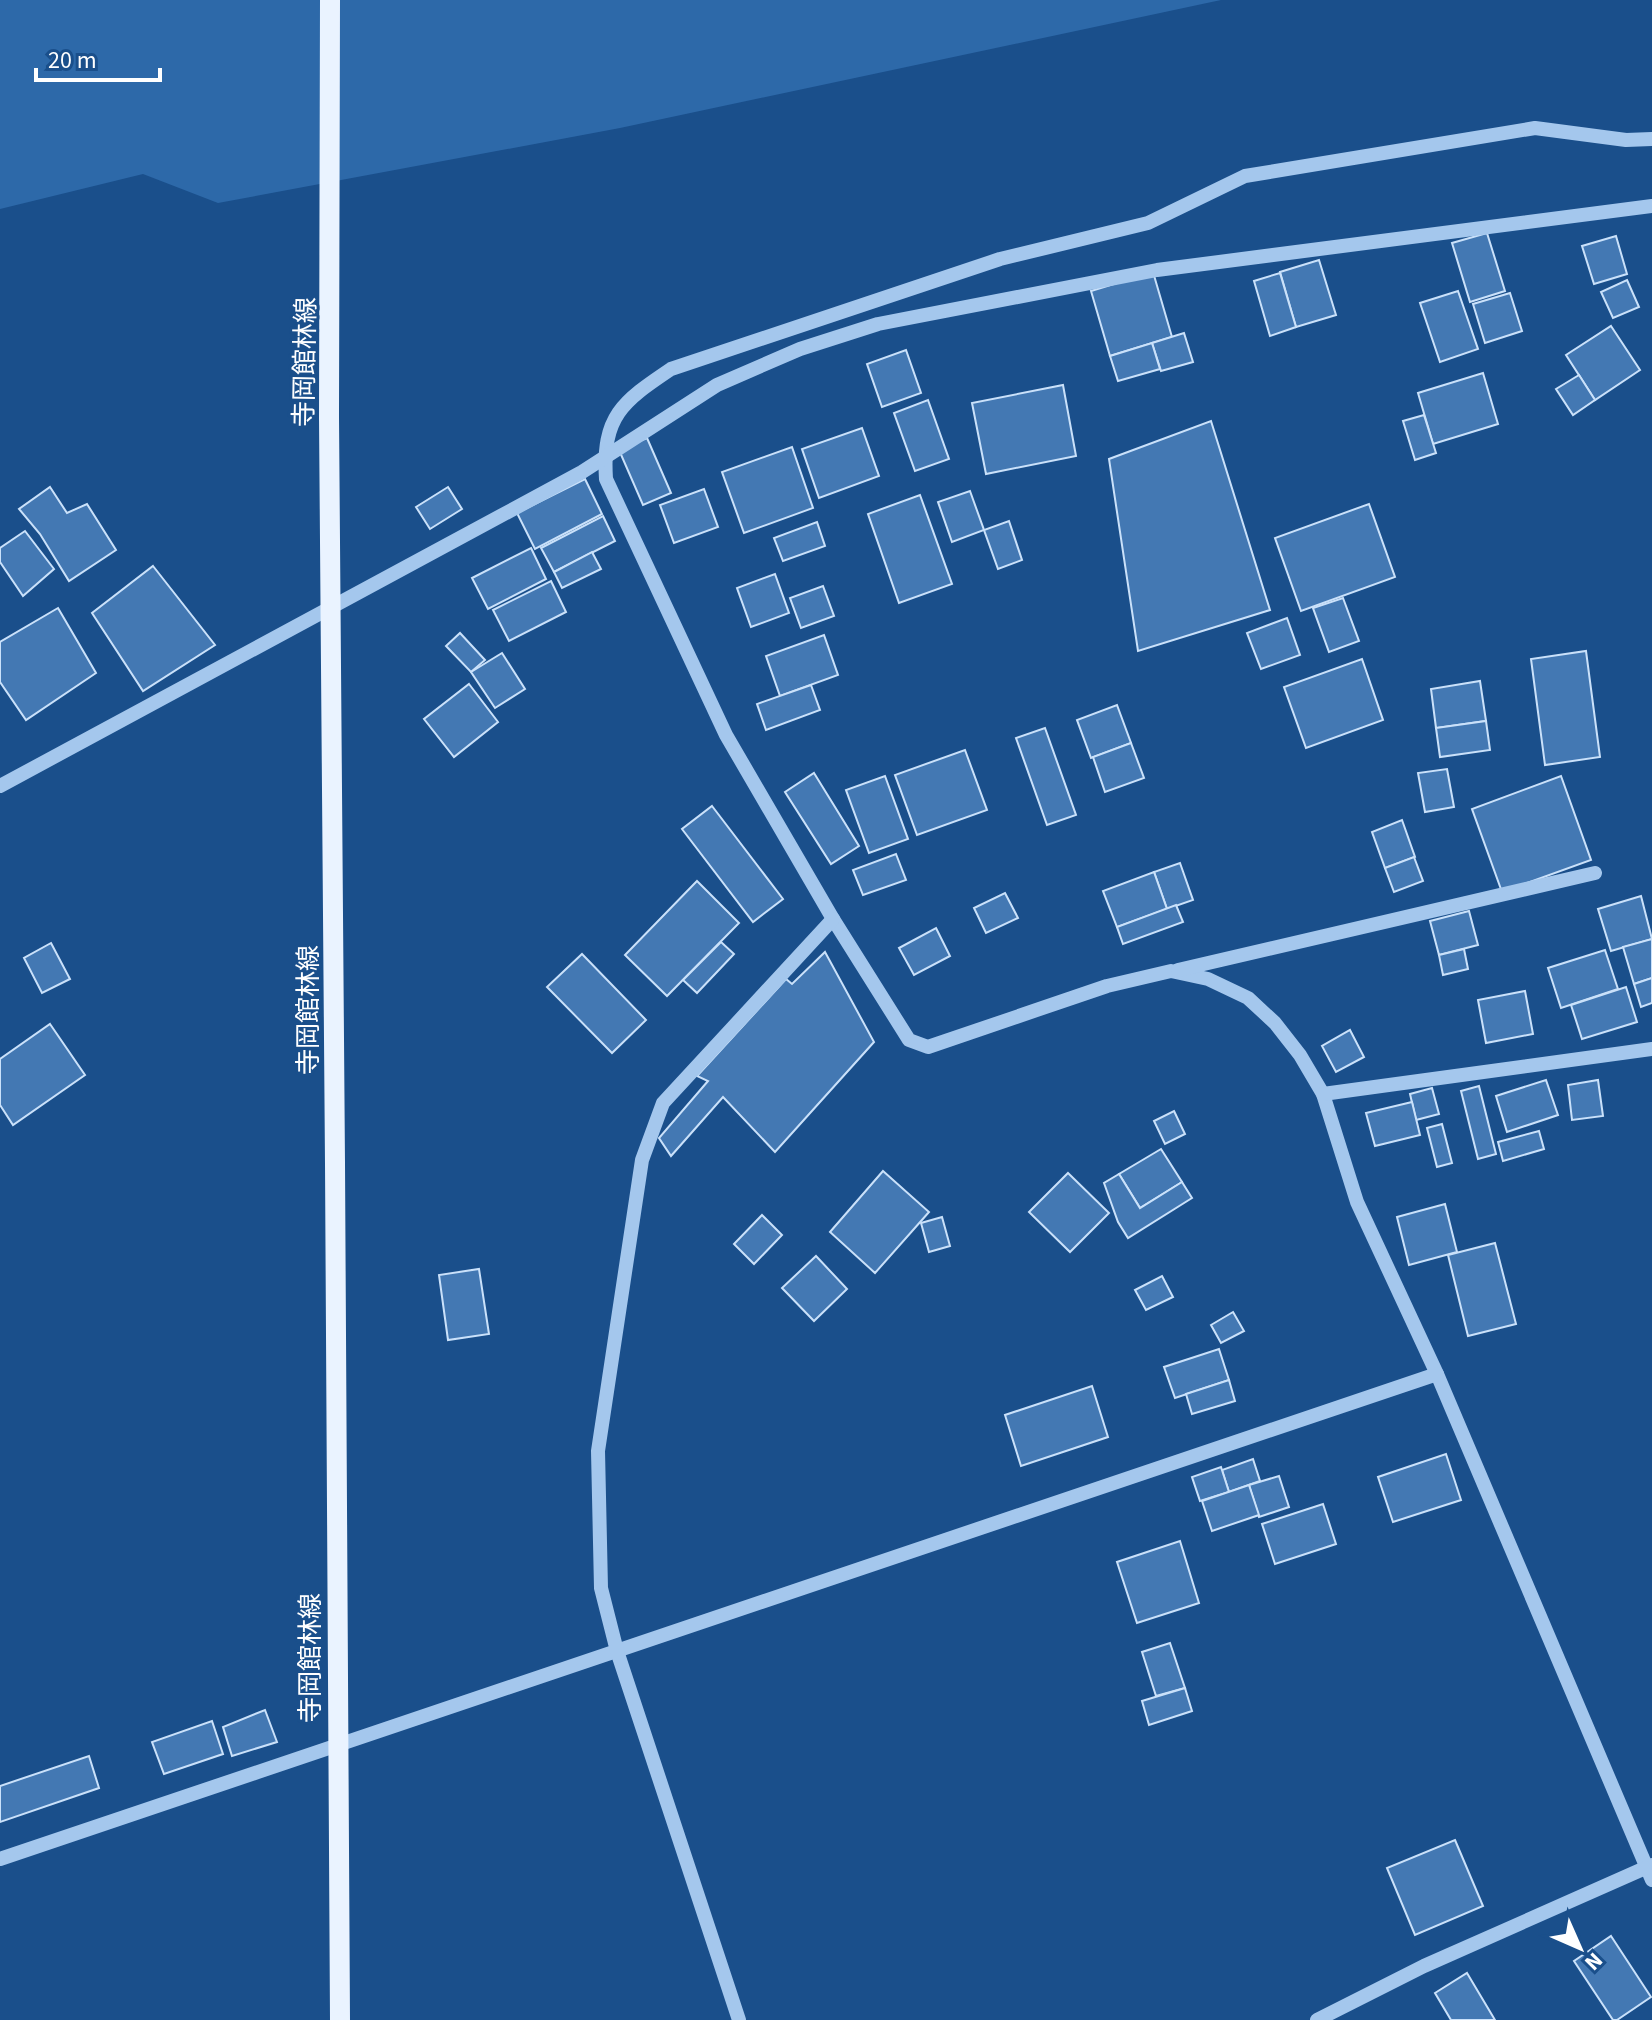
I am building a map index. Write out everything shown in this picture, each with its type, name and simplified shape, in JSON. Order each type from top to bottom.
[{"type":"main road","name":"寺岡館林線","points":[[330,0],[332,340],[329,417],[340,2020]]},
{"type":"street","points":[[1595,873],[1107,986],[928,1047],[909,1040],[833,919],[726,735],[606,479],[604,458],[608,425],[628,398],[671,369],[1000,259],[1148,223],[1245,176],[1535,128],[1626,140],[1652,139]]},
{"type":"street","points":[[0,786],[604,458],[717,385],[800,349],[878,324],[1157,270],[1652,206]]},
{"type":"street","points":[[739,2020],[617,1651],[601,1588],[598,1451],[624,1293],[632,1217],[649,1136],[663,1103],[699,1060],[833,919]]},
{"type":"street","points":[[1171,971],[1208,979],[1248,998],[1300,1055],[1323,1094],[1357,1202],[1437,1374],[1650,1870],[1424,1966],[1317,2020]]},
{"type":"street","points":[[1323,1094],[1652,1049]]},
{"type":"street","points":[[0,1859],[337,1748],[1437,1374]]},
{"type":"shaded area","points":[[0,0],[1221,0],[620,128],[218,203],[143,174],[0,209]]},
{"type":"building","points":[[1487,233],[1505,291],[1470,302],[1452,243]]},
{"type":"building","points":[[1616,236],[1627,274],[1594,284],[1582,246]]},
{"type":"building","points":[[1319,260],[1336,315],[1296,327],[1280,272]]},
{"type":"building","points":[[1153,272],[1172,337],[1110,356],[1091,291]]},
{"type":"building","points":[[1280,273],[1296,327],[1270,336],[1254,281]]},
{"type":"building","points":[[1627,280],[1639,307],[1613,318],[1601,292]]},
{"type":"building","points":[[1458,291],[1478,349],[1440,362],[1420,303]]},
{"type":"building","points":[[1510,293],[1522,331],[1485,343],[1473,304]]},
{"type":"building","points":[[1611,326],[1640,370],[1595,400],[1566,355]]},
{"type":"building","points":[[1184,333],[1193,362],[1161,371],[1152,343]]},
{"type":"building","points":[[1152,343],[1160,369],[1118,381],[1110,356]]},
{"type":"building","points":[[906,350],[921,393],[882,407],[867,364]]},
{"type":"building","points":[[1483,373],[1498,424],[1433,444],[1418,393]]},
{"type":"building","points":[[1579,375],[1595,400],[1573,415],[1556,389]]},
{"type":"building","points":[[1063,385],[1076,456],[986,474],[972,403]]},
{"type":"building","points":[[928,400],[949,459],[915,471],[894,413]]},
{"type":"building","points":[[1424,415],[1436,453],[1415,460],[1403,421]]},
{"type":"building","points":[[1211,421],[1270,610],[1138,651],[1109,459]]},
{"type":"building","points":[[862,428],[879,476],[819,498],[802,449]]},
{"type":"building","points":[[647,438],[671,493],[643,505],[619,450]]},
{"type":"building","points":[[792,447],[813,508],[744,533],[722,472]]},
{"type":"building","points":[[585,479],[602,514],[535,549],[517,513]]},
{"type":"building","points":[[50,487],[67,513],[87,504],[116,550],[69,581],[40,534],[19,509]]},
{"type":"building","points":[[448,487],[462,509],[430,529],[416,507]]},
{"type":"building","points":[[704,489],[718,527],[674,543],[660,505]]},
{"type":"building","points":[[970,491],[984,530],[952,542],[938,502]]},
{"type":"building","points":[[920,495],[952,584],[899,603],[868,514]]},
{"type":"building","points":[[1369,504],[1395,577],[1301,611],[1275,538]]},
{"type":"building","points":[[603,516],[615,541],[554,572],[541,548]]},
{"type":"building","points":[[1009,521],[1022,560],[998,569],[984,530]]},
{"type":"building","points":[[817,522],[825,546],[783,561],[774,538]]},
{"type":"building","points":[[25,531],[54,569],[23,596],[0,562],[0,548]]},
{"type":"building","points":[[531,548],[546,579],[488,609],[472,578]]},
{"type":"building","points":[[592,552],[601,569],[562,588],[554,572]]},
{"type":"building","points":[[153,566],[215,645],[143,691],[92,613]]},
{"type":"building","points":[[775,574],[789,613],[751,627],[737,588]]},
{"type":"building","points":[[551,581],[566,612],[509,641],[493,610]]},
{"type":"building","points":[[823,586],[834,616],[801,628],[790,598]]},
{"type":"building","points":[[1343,598],[1359,641],[1329,652],[1313,608]]},
{"type":"building","points":[[58,608],[96,673],[26,720],[0,682],[0,642]]},
{"type":"building","points":[[1287,618],[1300,655],[1261,669],[1247,633]]},
{"type":"building","points":[[460,633],[485,660],[471,672],[446,646]]},
{"type":"building","points":[[824,635],[838,675],[780,696],[766,656]]},
{"type":"building","points":[[1586,651],[1600,757],[1545,765],[1531,659]]},
{"type":"building","points":[[502,653],[525,689],[495,708],[471,672]]},
{"type":"building","points":[[1362,659],[1383,720],[1306,748],[1284,687]]},
{"type":"building","points":[[1480,681],[1486,721],[1436,728],[1431,689]]},
{"type":"building","points":[[469,684],[498,722],[454,757],[424,719]]},
{"type":"building","points":[[811,685],[820,710],[766,730],[757,704]]},
{"type":"building","points":[[1117,705],[1131,743],[1091,758],[1077,720]]},
{"type":"building","points":[[1486,721],[1490,750],[1440,757],[1436,728]]},
{"type":"building","points":[[1045,728],[1076,815],[1047,825],[1016,738]]},
{"type":"building","points":[[1131,743],[1144,778],[1105,792],[1093,757]]},
{"type":"building","points":[[965,750],[987,810],[917,835],[895,775]]},
{"type":"building","points":[[1447,769],[1454,807],[1425,812],[1418,773]]},
{"type":"building","points":[[814,773],[859,846],[831,864],[785,792]]},
{"type":"building","points":[[885,776],[908,839],[869,853],[846,790]]},
{"type":"building","points":[[1561,776],[1591,860],[1502,892],[1472,809]]},
{"type":"building","points":[[712,806],[783,899],[753,922],[682,829]]},
{"type":"building","points":[[1402,820],[1415,857],[1385,868],[1372,832]]},
{"type":"building","points":[[896,854],[906,880],[863,895],[853,870]]},
{"type":"building","points":[[1414,857],[1423,881],[1394,892],[1385,868]]},
{"type":"building","points":[[1180,863],[1193,900],[1167,909],[1154,872]]},
{"type":"building","points":[[1154,872],[1167,909],[1117,927],[1103,891]]},
{"type":"building","points":[[697,881],[739,923],[667,996],[625,955]]},
{"type":"building","points":[[1005,893],[1018,918],[986,933],[974,908]]},
{"type":"building","points":[[1641,896],[1652,939],[1611,951],[1598,909]]},
{"type":"building","points":[[1176,905],[1183,922],[1123,944],[1117,927]]},
{"type":"building","points":[[1469,911],[1478,945],[1439,955],[1430,921]]},
{"type":"building","points":[[936,928],[950,956],[914,975],[899,948]]},
{"type":"building","points":[[1652,939],[1652,978],[1634,984],[1623,947]]},
{"type":"building","points":[[721,942],[734,954],[697,993],[683,980]]},
{"type":"building","points":[[51,943],[70,979],[42,993],[24,958]]},
{"type":"building","points":[[1464,949],[1468,969],[1443,975],[1439,955]]},
{"type":"building","points":[[1605,950],[1618,989],[1561,1008],[1548,968]]},
{"type":"building","points":[[825,952],[874,1042],[775,1152],[723,1097],[671,1156],[659,1138],[708,1081],[697,1076],[786,979],[792,984]]},
{"type":"building","points":[[582,954],[646,1020],[612,1053],[547,987]]},
{"type":"building","points":[[1652,978],[1652,1003],[1641,1007],[1634,984]]},
{"type":"building","points":[[1626,987],[1637,1022],[1582,1039],[1571,1005]]},
{"type":"building","points":[[1525,991],[1533,1034],[1486,1043],[1478,1000]]},
{"type":"building","points":[[50,1024],[85,1075],[13,1125],[0,1105],[0,1059]]},
{"type":"building","points":[[1350,1030],[1364,1057],[1336,1072],[1322,1046]]},
{"type":"building","points":[[1546,1080],[1558,1115],[1507,1132],[1496,1096]]},
{"type":"building","points":[[1598,1080],[1603,1116],[1572,1120],[1568,1085]]},
{"type":"building","points":[[1479,1086],[1496,1154],[1478,1159],[1461,1091]]},
{"type":"building","points":[[1432,1088],[1439,1114],[1416,1120],[1410,1094]]},
{"type":"building","points":[[1412,1102],[1420,1135],[1375,1146],[1366,1113]]},
{"type":"building","points":[[1174,1111],[1185,1134],[1165,1144],[1154,1121]]},
{"type":"building","points":[[1442,1124],[1452,1163],[1437,1167],[1427,1128]]},
{"type":"building","points":[[1539,1131],[1544,1149],[1503,1161],[1498,1142]]},
{"type":"building","points":[[1161,1149],[1182,1182],[1140,1208],[1119,1174]]},
{"type":"building","points":[[883,1171],[929,1212],[875,1273],[830,1232]]},
{"type":"building","points":[[1068,1173],[1109,1213],[1070,1252],[1029,1212]]},
{"type":"building","points":[[1119,1174],[1140,1208],[1182,1182],[1192,1198],[1128,1238],[1118,1222],[1104,1183]]},
{"type":"building","points":[[1445,1204],[1457,1252],[1409,1265],[1397,1217]]},
{"type":"building","points":[[762,1215],[782,1235],[754,1264],[734,1244]]},
{"type":"building","points":[[942,1217],[950,1246],[929,1252],[921,1223]]},
{"type":"building","points":[[1495,1243],[1516,1324],[1468,1336],[1448,1255]]},
{"type":"building","points":[[816,1256],[847,1289],[814,1321],[782,1288]]},
{"type":"building","points":[[479,1269],[489,1334],[448,1340],[439,1275]]},
{"type":"building","points":[[1162,1276],[1173,1297],[1146,1310],[1135,1290]]},
{"type":"building","points":[[1233,1312],[1244,1331],[1221,1343],[1211,1325]]},
{"type":"building","points":[[1219,1349],[1229,1380],[1175,1398],[1164,1367]]},
{"type":"building","points":[[1229,1380],[1235,1401],[1192,1414],[1186,1394]]},
{"type":"building","points":[[1092,1386],[1108,1437],[1021,1466],[1005,1415]]},
{"type":"building","points":[[1446,1454],[1461,1500],[1393,1522],[1378,1477]]},
{"type":"building","points":[[1253,1459],[1260,1481],[1229,1492],[1222,1470]]},
{"type":"building","points":[[1221,1467],[1229,1492],[1200,1501],[1192,1477]]},
{"type":"building","points":[[1279,1476],[1289,1507],[1259,1517],[1249,1485]]},
{"type":"building","points":[[1249,1485],[1259,1515],[1212,1531],[1202,1501]]},
{"type":"building","points":[[1323,1504],[1336,1544],[1275,1564],[1262,1524]]},
{"type":"building","points":[[1180,1541],[1199,1603],[1137,1623],[1117,1562]]},
{"type":"building","points":[[1170,1643],[1185,1688],[1156,1696],[1142,1652]]},
{"type":"building","points":[[1185,1688],[1192,1711],[1149,1725],[1142,1701]]},
{"type":"building","points":[[265,1710],[277,1742],[232,1756],[223,1727]]},
{"type":"building","points":[[212,1721],[223,1754],[164,1774],[152,1742]]},
{"type":"building","points":[[89,1756],[99,1788],[0,1822],[0,1786]]},
{"type":"building","points":[[1455,1840],[1483,1906],[1415,1935],[1387,1868]]},
{"type":"building","points":[[1611,1936],[1651,1997],[1617,2020],[1613,2020],[1574,1961]]},
{"type":"building","points":[[1467,1973],[1495,2020],[1451,2020],[1435,1993]]}]
